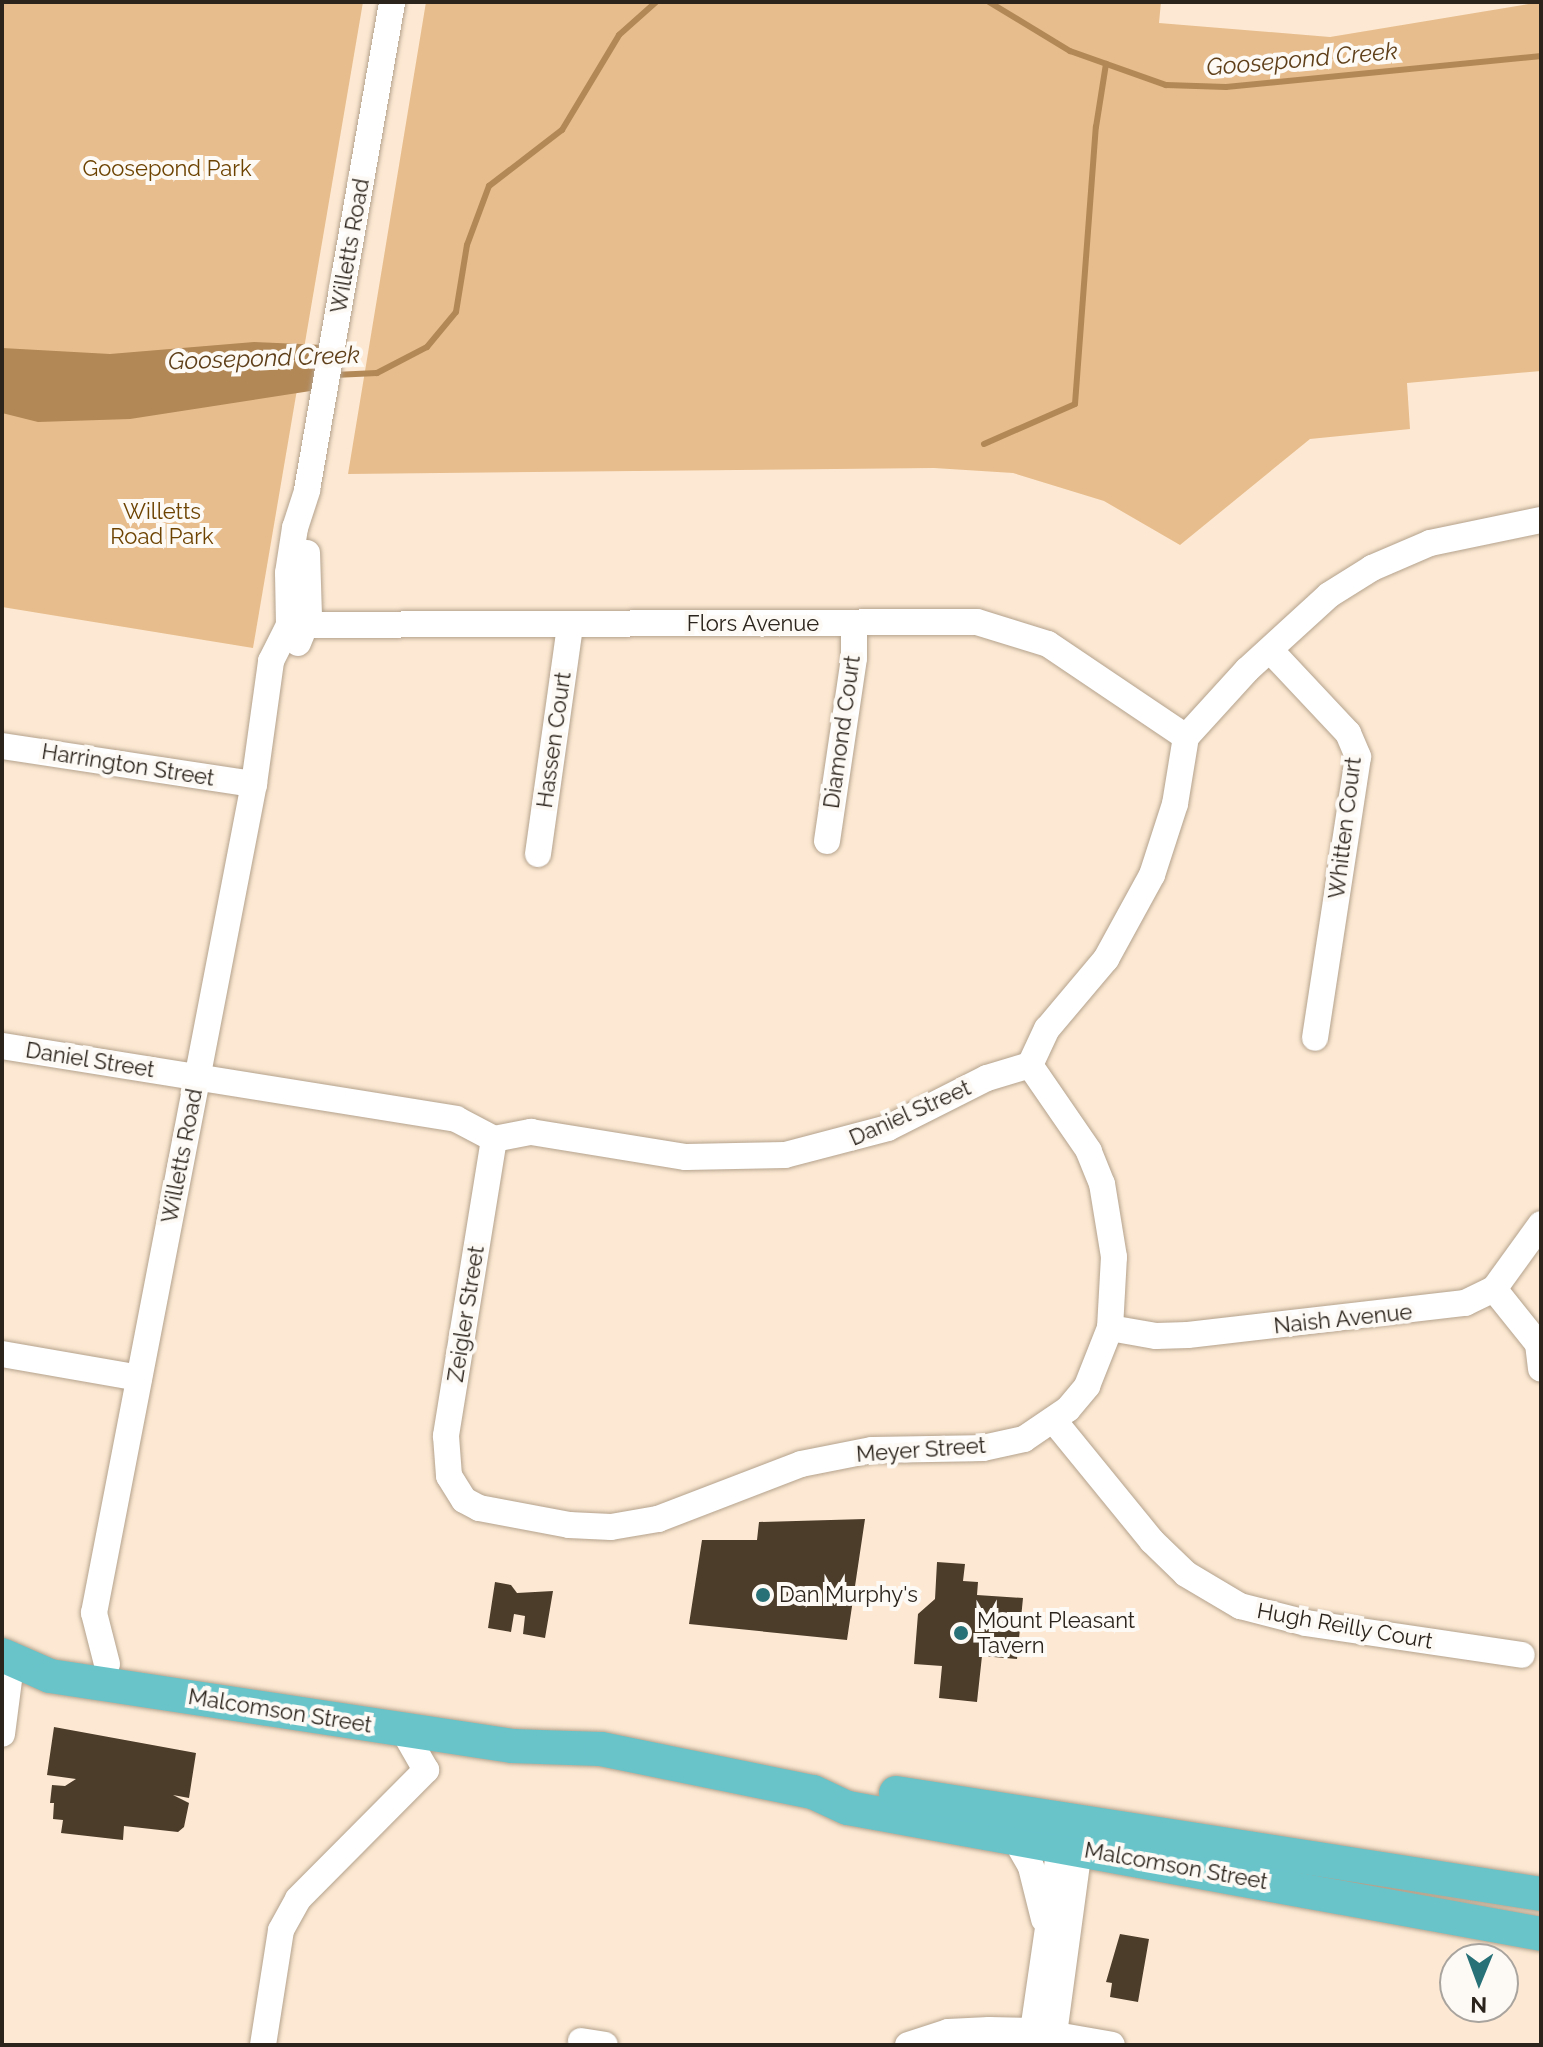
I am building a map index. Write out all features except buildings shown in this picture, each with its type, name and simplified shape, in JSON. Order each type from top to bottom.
[{"type":"main road","name":"Malcomson Street","points":[[7,1656],[48,1655],[510,1730],[552,1744],[813,1792],[848,1808],[1014,1837],[1071,1833],[1541,1894]]},
{"type":"main road","name":"Malcomson Street","points":[[7,1656],[50,1676],[512,1746],[552,1744]]},
{"type":"main road","name":"Malcomson Street","points":[[813,1792],[850,1786],[1541,1934]]},
{"type":"street","name":"Willetts Road","points":[[107,1664],[94,1613],[269,699],[298,627],[307,490],[392,2]]},
{"type":"street","points":[[1030,1065],[1047,1029],[1106,959],[1152,875],[1175,804],[1186,737],[1270,650],[1329,595],[1372,568],[1430,543],[1541,520]]},
{"type":"street","name":"Flors Avenue","points":[[298,627],[977,622],[1011,629],[1089,670],[1186,737]]},
{"type":"street","name":"Diamond Court","points":[[827,841],[854,658],[854,623]]},
{"type":"street","name":"Hassen Court","points":[[538,854],[570,625]]},
{"type":"street","name":"Whitten Court","points":[[1270,650],[1348,733],[1358,757],[1315,1038]]},
{"type":"street","name":"Harrington Street","points":[[2,746],[254,784]]},
{"type":"street","name":"Daniel Street","points":[[2,1046],[456,1119],[494,1139],[531,1132],[686,1157],[785,1155],[888,1128],[987,1078],[1030,1065]]},
{"type":"street","name":"Meyer Street","points":[[454,1489],[479,1508],[611,1527],[658,1519],[801,1464],[872,1450],[983,1448],[1024,1439],[1055,1422],[1087,1386],[1110,1328],[1114,1257],[1102,1184],[1075,1125],[1030,1065]]},
{"type":"street","name":"Zeigler Street","points":[[454,1489],[444,1450],[494,1139]]},
{"type":"street","points":[[1541,1224],[1494,1289],[1538,1344],[1541,1369]]},
{"type":"street","name":"Naish Avenue","points":[[1110,1328],[1156,1336],[1188,1335],[1423,1311],[1465,1303],[1494,1289]]},
{"type":"street","points":[[2,1354],[139,1378]]},
{"type":"street","name":"Hugh Reilly Court","points":[[1055,1422],[1152,1541],[1186,1574],[1240,1606],[1306,1623],[1522,1655]]},
{"type":"street","points":[[2,1734],[7,1656]]},
{"type":"street","points":[[263,2045],[281,1930],[298,1899],[426,1770],[403,1730]]},
{"type":"street","points":[[1044,2032],[1047,1934],[1071,1833]]},
{"type":"street","points":[[1044,2032],[1071,1833]]},
{"type":"street","points":[[1014,1837],[1031,1867],[1047,1934]]},
{"type":"street","points":[[908,2045],[948,2032],[1044,2032],[1112,2045]]},
{"type":"green space","name":"Goosepond Park","points":[[2,2],[363,2],[253,648],[2,607]]},
{"type":"green space","points":[[426,2],[1161,2],[1159,23],[1330,37],[1541,2],[1541,371],[1407,383],[1410,429],[1310,439],[1180,545],[1104,501],[1013,473],[934,468],[348,474]]},
{"type":"water","points":[[254,342],[323,345],[317,390],[130,419],[38,422],[2,413],[2,348],[110,354]]},
{"type":"waterway","name":"Goosepond Creek","points":[[334,375],[377,373],[427,347],[456,312],[467,245],[489,186],[562,130],[619,35],[656,2]]},
{"type":"waterway","name":"Goosepond Creek","points":[[989,2],[1070,51],[1166,85],[1226,87],[1541,56]]},
{"type":"waterway","points":[[984,444],[1075,404],[1096,127],[1106,64]]},
{"type":"place","name":"Dan Murphy's","points":[[763,1595]]},
{"type":"place","name":"Mount Pleasant Tavern","points":[[961,1633]]},
{"type":"park label","name":"Willetts Road Park","points":[[162,524]]}]
